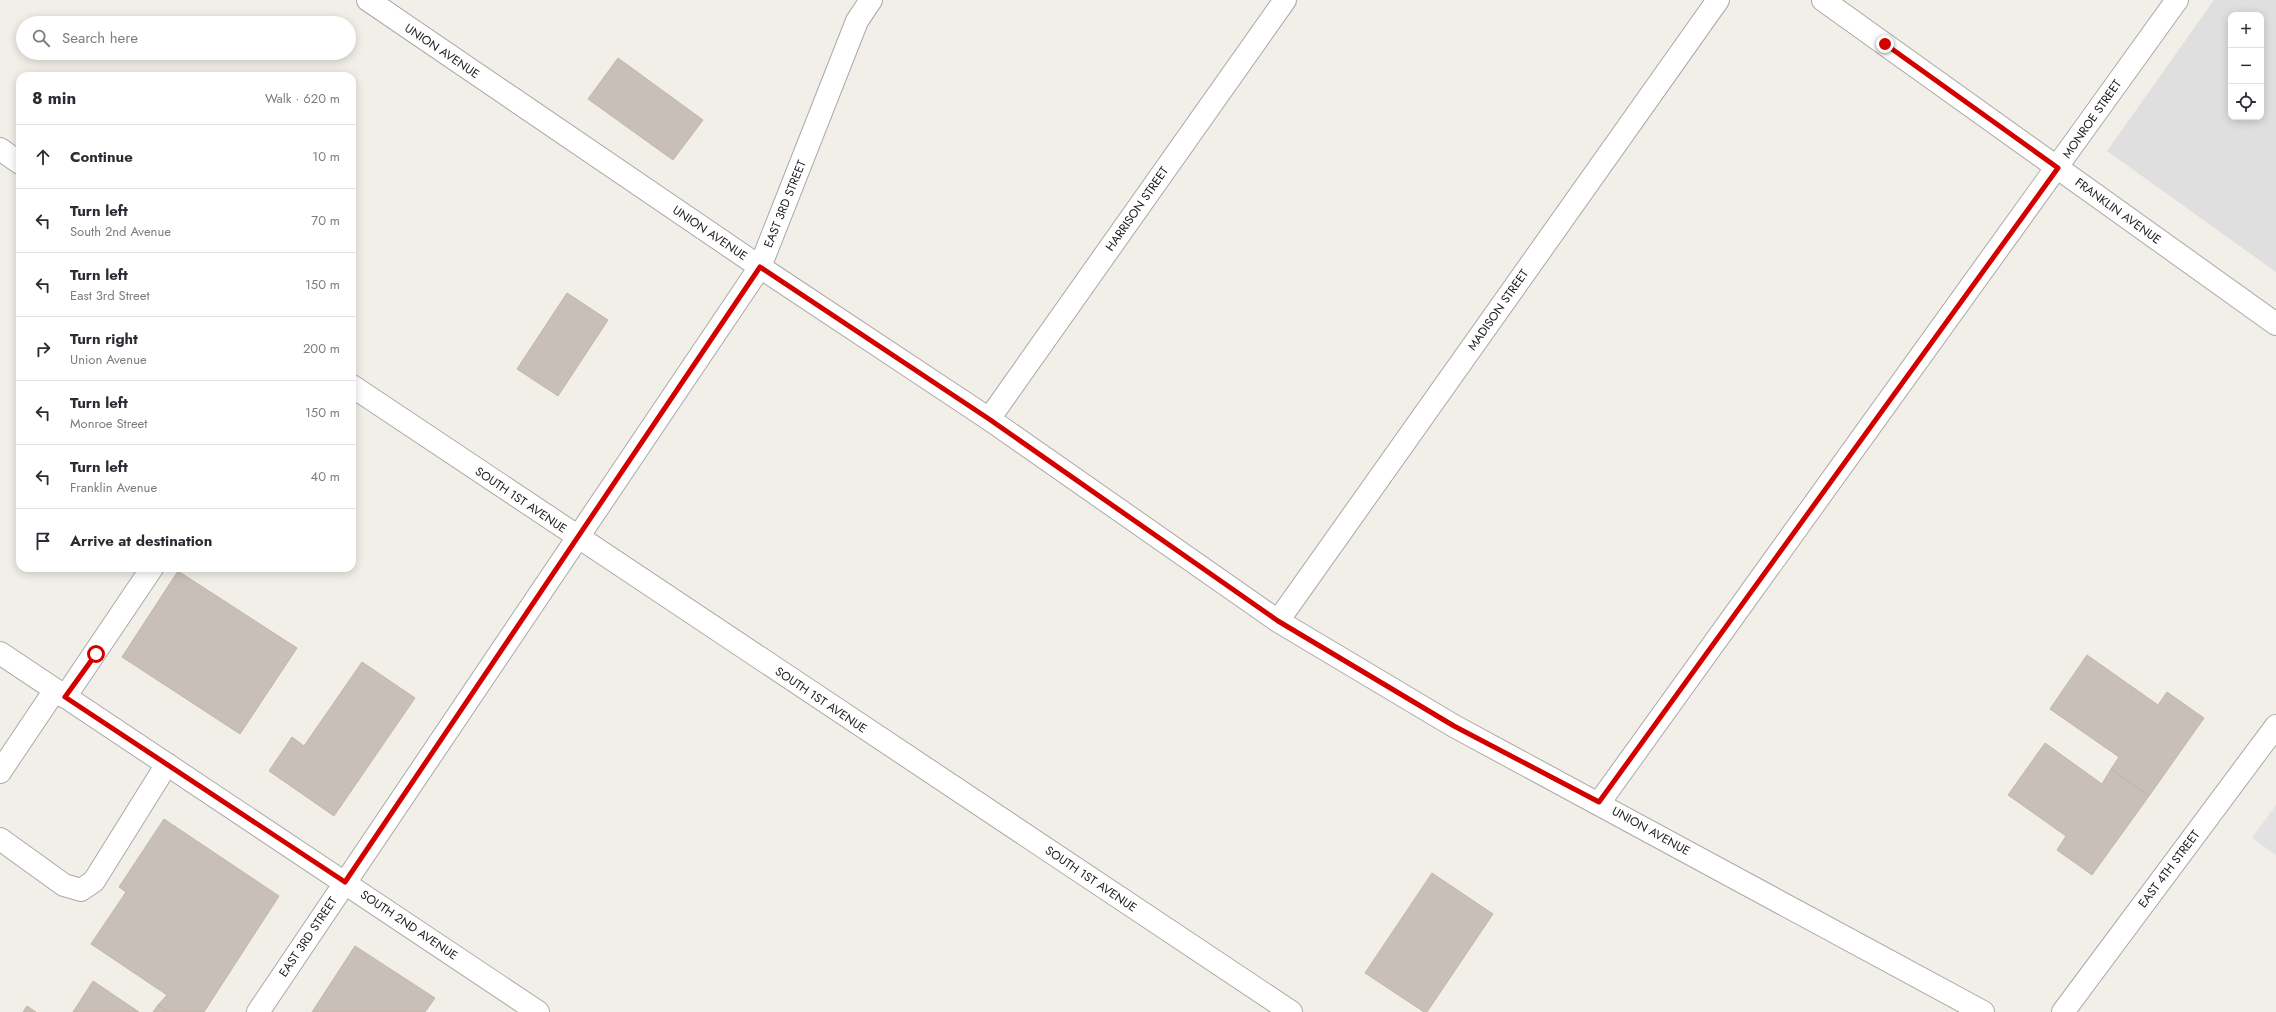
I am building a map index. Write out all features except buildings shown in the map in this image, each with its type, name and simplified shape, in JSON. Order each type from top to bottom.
[{"type":"street","name":"UNION AVENUE","points":[[368,0],[760,267],[989,419],[1278,621],[1454,726],[1599,802],[1983,1012]]},
{"type":"street","name":"EAST 3RD STREET","points":[[258,1012],[760,267],[857,21],[872,0]]},
{"type":"street","name":"HARRISON STREET","points":[[989,419],[1284,0]]},
{"type":"street","name":"MADISON STREET","points":[[1278,621],[1718,0]]},
{"type":"street","name":"FRANKLIN AVENUE","points":[[1824,0],[2276,324]]},
{"type":"street","name":"MONROE STREET","points":[[1599,802],[2058,168],[2177,0]]},
{"type":"street","points":[[0,149],[16,160]]},
{"type":"street","name":"SOUTH 1ST AVENUE","points":[[356,389],[577,538],[1291,1012]]},
{"type":"street","points":[[0,772],[17,747],[60,693],[96,654],[149,572]]},
{"type":"street","name":"SOUTH 2ND AVENUE","points":[[0,653],[538,1012]]},
{"type":"street","name":"EAST 4TH STREET","points":[[2063,1012],[2276,726]]},
{"type":"street","points":[[0,839],[64,885],[81,890],[94,881],[167,764]]},
{"type":"shaded area","points":[[2214,0],[2276,0],[2276,272],[2107,151]]},
{"type":"shaded area","points":[[2276,805],[2276,855],[2252,838]]},
{"type":"route","points":[[96,654],[65,697],[345,882],[760,267],[989,419],[1278,621],[1454,726],[1599,802],[2058,168],[1885,44]]}]
